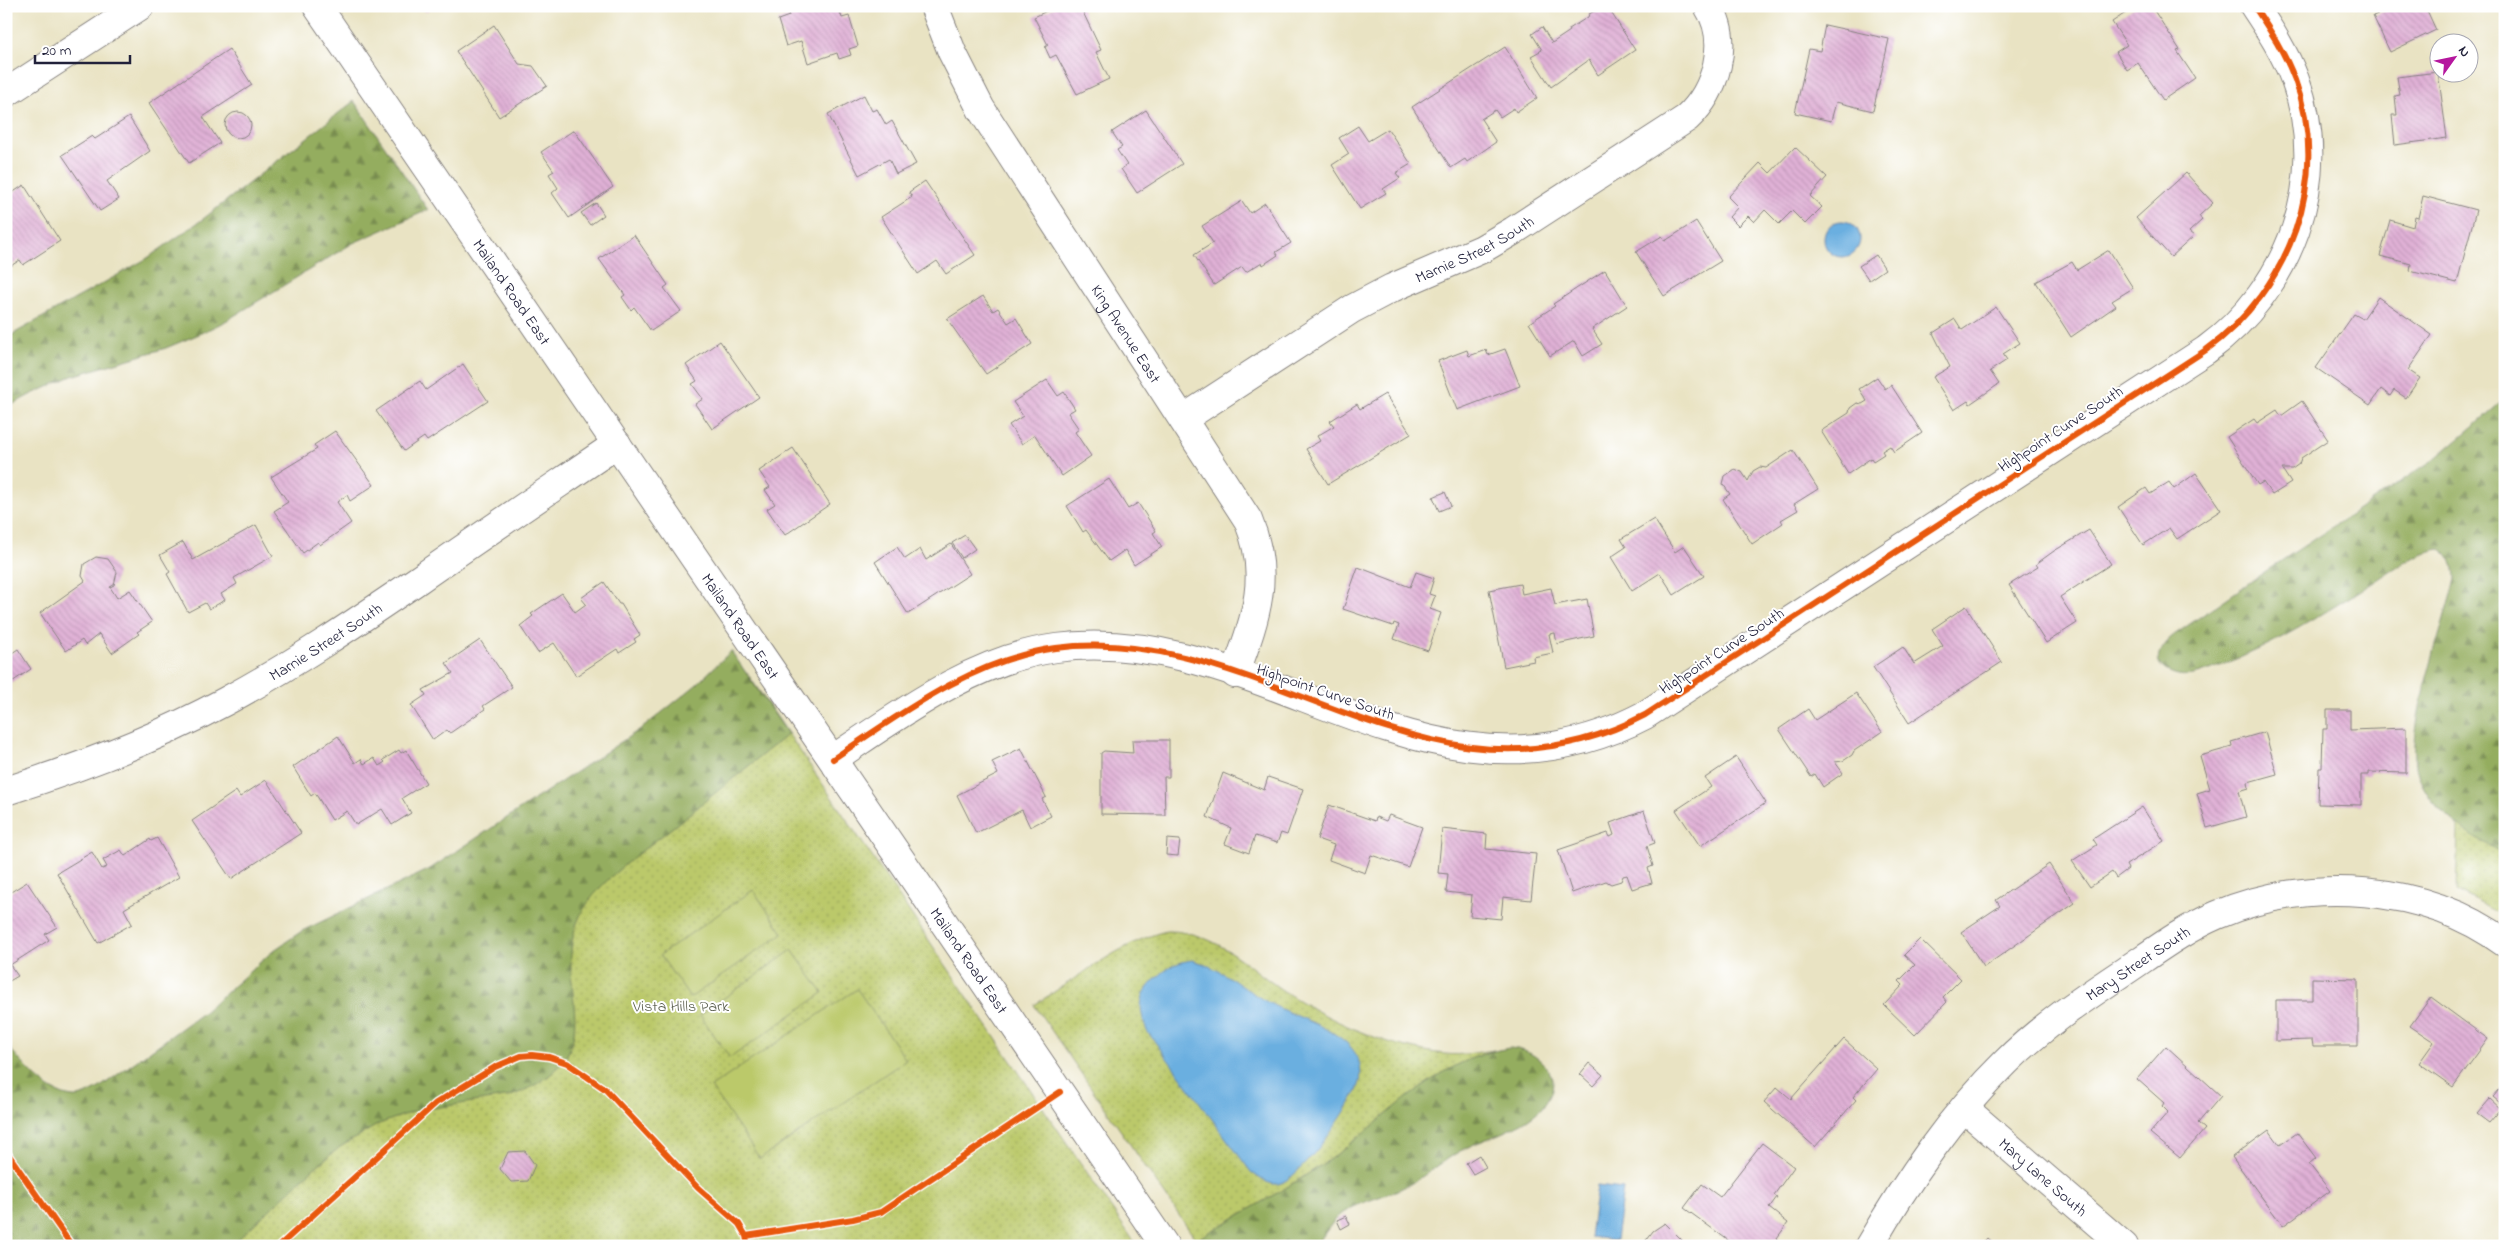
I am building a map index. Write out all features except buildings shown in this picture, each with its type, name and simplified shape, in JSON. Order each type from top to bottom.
[{"type":"street","points":[[6,94],[140,6]]},
{"type":"street","name":"Mailand Road East","points":[[318,6],[1165,1246]]},
{"type":"street","name":"King Avenue East","points":[[934,6],[952,52],[981,109],[1241,508],[1258,546],[1261,572],[1259,599],[1235,674]]},
{"type":"street","name":"Marnie Street South","points":[[1183,419],[1352,309],[1498,241],[1682,122],[1698,106],[1709,88],[1715,72],[1719,42],[1714,19],[1708,6]]},
{"type":"street","name":"Highpoint Curve South","points":[[833,759],[898,716],[959,682],[997,665],[1047,650],[1076,646],[1130,649],[1176,656],[1235,674],[1402,733],[1445,744],[1491,750],[1522,750],[1572,742],[1606,732],[1634,720],[1664,703],[2206,350],[2242,320],[2270,284],[2295,233],[2306,187],[2308,167],[2305,122],[2296,81],[2279,45],[2254,6]]},
{"type":"street","name":"Marnie Street South","points":[[6,792],[74,770],[127,748],[196,717],[266,679],[347,628],[617,444]]},
{"type":"street","name":"Mary Street South","points":[[1869,1246],[1917,1168],[1964,1108],[2017,1051],[2075,1005],[2192,928],[2240,906],[2278,898],[2322,893],[2382,894],[2423,903],[2452,913],[2505,943]]},
{"type":"street","name":"Mary Lane South","points":[[1964,1108],[2124,1246]]},
{"type":"green space","points":[[354,101],[428,210],[353,243],[224,322],[197,335],[166,348],[72,376],[6,408],[6,338],[146,259],[203,219]]},
{"type":"green space","points":[[2505,399],[2505,854],[2479,840],[2443,813],[2425,790],[2419,777],[2415,758],[2416,734],[2426,679],[2455,578],[2452,561],[2441,549],[2410,559],[2294,630],[2259,649],[2211,670],[2195,675],[2178,675],[2163,668],[2158,658],[2163,646],[2174,635],[2263,573],[2433,460]]},
{"type":"green space","points":[[2505,435],[2505,916],[2456,891],[2470,458]]},
{"type":"green space","points":[[731,651],[788,734],[635,856],[597,891],[588,903],[580,916],[572,942],[571,968],[575,1016],[573,1039],[564,1060],[544,1079],[511,1096],[415,1111],[379,1124],[340,1147],[313,1169],[231,1246],[6,1246],[6,1044],[35,1076],[44,1084],[63,1095],[80,1097],[99,1088],[204,1012],[274,950],[302,931],[430,869],[645,726],[696,685]]},
{"type":"green space","name":"Vista Hills Park","points":[[747,673],[1137,1246],[43,1246],[6,1086],[39,1135]]},
{"type":"green space","points":[[753,890],[783,933],[690,998],[660,955]]},
{"type":"green space","points":[[1167,931],[1202,937],[1218,945],[1310,1007],[1347,1026],[1385,1041],[1445,1054],[1464,1054],[1494,1050],[1449,1070],[1409,1097],[1317,1168],[1283,1190],[1196,1240],[1034,1005],[1116,952]]},
{"type":"green space","points":[[792,950],[823,993],[730,1058],[700,1015]]},
{"type":"green space","points":[[857,989],[906,1060],[760,1159],[711,1087]]},
{"type":"green space","points":[[1509,1048],[1530,1053],[1546,1066],[1553,1079],[1551,1093],[1544,1105],[1534,1115],[1521,1123],[1460,1151],[1402,1188],[1367,1201],[1343,1213],[1328,1228],[1316,1246],[1200,1246],[1196,1240],[1300,1179],[1333,1157],[1436,1077],[1459,1064],[1483,1054]]},
{"type":"water","points":[[1842,221],[1849,222],[1855,226],[1859,232],[1859,246],[1855,252],[1849,256],[1842,257],[1835,256],[1829,252],[1825,246],[1824,239],[1825,232],[1829,226],[1835,222]]},
{"type":"water","points":[[1192,960],[1223,973],[1271,1004],[1337,1035],[1353,1050],[1359,1061],[1361,1069],[1360,1082],[1337,1123],[1299,1170],[1287,1180],[1278,1184],[1260,1179],[1251,1172],[1147,1031],[1141,1007],[1144,994],[1160,975],[1171,967],[1178,963]]},
{"type":"water","points":[[1597,1186],[1623,1189],[1616,1240],[1590,1237]]},
{"type":"cycle path","points":[[833,759],[911,707],[967,676],[1026,654],[1056,648],[1133,648],[1206,663],[1348,714],[1419,737],[1491,749],[1566,744],[1645,715],[2206,350],[2235,325],[2260,296],[2280,264],[2296,230],[2305,193],[2308,156],[2305,118],[2295,80],[2282,51],[2254,6]]},
{"type":"cycle path","points":[[279,1246],[436,1103],[495,1067],[521,1056],[532,1055],[549,1057],[567,1063],[605,1089],[698,1188],[739,1224],[746,1236],[748,1246]]},
{"type":"cycle path","points":[[746,1236],[853,1219],[881,1212],[1060,1092]]},
{"type":"cycle path","points":[[6,1151],[72,1246]]}]
